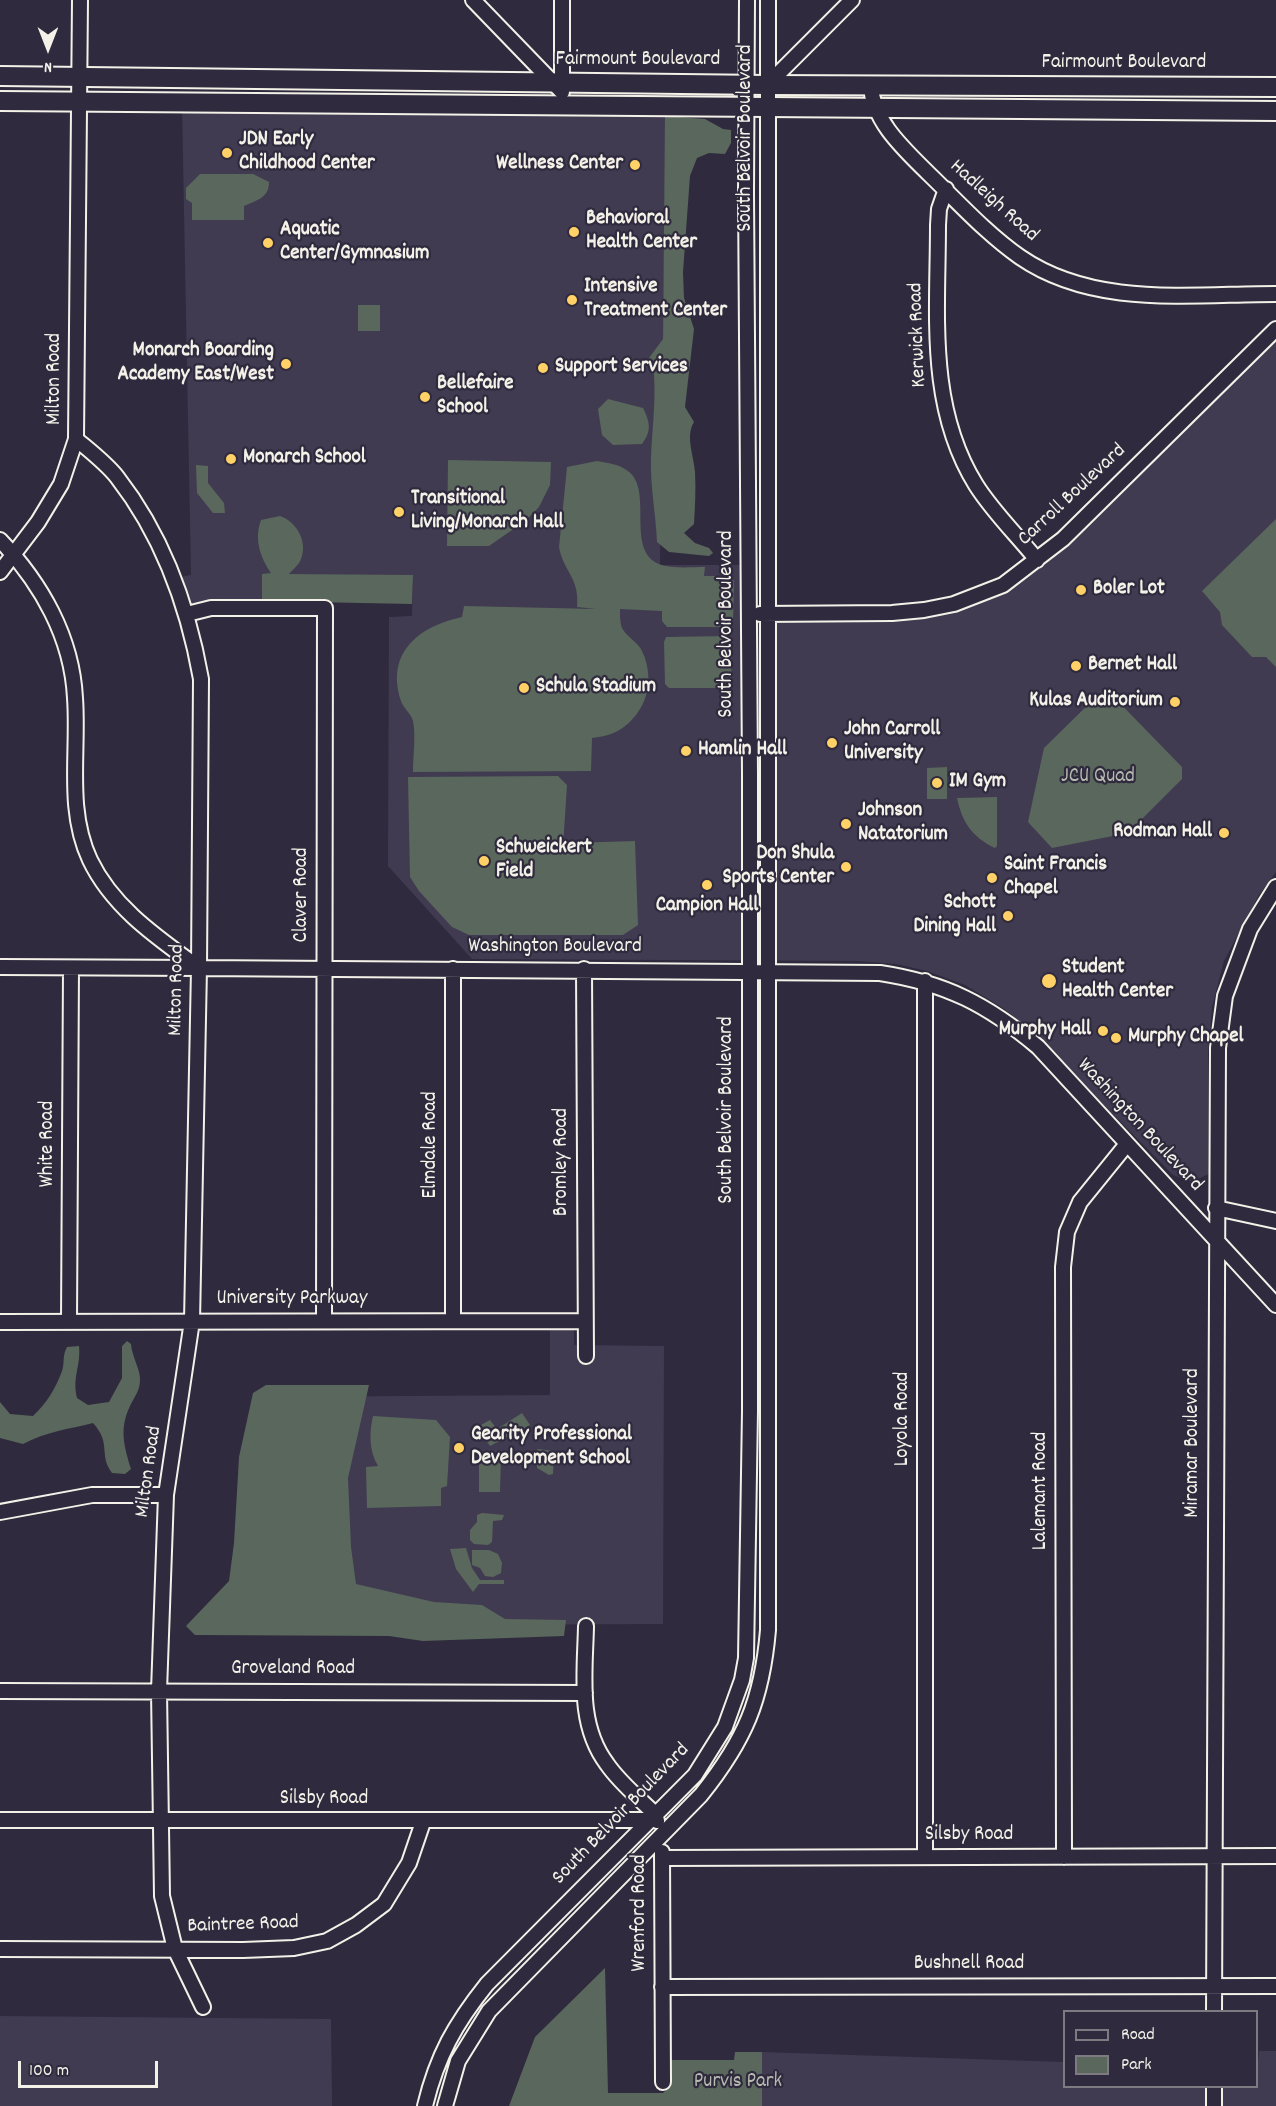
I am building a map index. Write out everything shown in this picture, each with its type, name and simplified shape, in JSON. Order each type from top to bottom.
[{"type":"main road","name":"Fairmount Boulevard","points":[[0,76],[314,81],[560,91],[757,108],[1276,111]]},
{"type":"main road","points":[[314,81],[314,104]]},
{"type":"main road","name":"Fairmount Boulevard","points":[[0,101],[314,104],[748,84],[1276,87]]},
{"type":"street","name":"Milton Road","points":[[80,0],[76,440],[116,475],[164,552],[187,614],[201,679],[199,968],[192,1321],[165,1495],[159,1690],[162,1896],[175,1949],[202,2007]]},
{"type":"street","points":[[473,0],[560,91]]},
{"type":"street","points":[[560,91],[562,0]]},
{"type":"street","name":"South Belvoir Boulevard","points":[[445,2106],[458,2061],[489,2011],[701,1795],[723,1768],[747,1727],[765,1668],[768,1630],[767,614],[757,108],[748,84],[747,0]]},
{"type":"street","name":"South Belvoir Boulevard","points":[[425,2106],[441,2052],[466,2010],[487,1984],[695,1775],[725,1727],[742,1680],[748,1632],[750,1411],[746,205],[757,108],[767,85],[768,0]]},
{"type":"street","points":[[767,85],[852,0]]},
{"type":"street","points":[[872,85],[874,108]]},
{"type":"street","name":"Hadleigh Road","points":[[874,108],[917,162],[1018,256],[1047,272],[1077,285],[1126,293],[1276,294]]},
{"type":"street","name":"Kerwick Road","points":[[946,189],[939,209],[938,225],[939,376],[943,402],[961,454],[977,486],[1037,560]]},
{"type":"street","name":"Carroll Boulevard","points":[[749,614],[892,613],[924,610],[954,604],[1003,585],[1063,539],[1276,329]]},
{"type":"street","points":[[0,572],[61,484],[76,440]]},
{"type":"street","points":[[0,540],[14,554],[36,584],[55,616],[70,669],[75,696],[75,801],[90,859],[122,906],[146,928],[199,968]]},
{"type":"street","name":"Claver Road","points":[[187,614],[211,608],[325,608],[324,1321]]},
{"type":"street","name":"Miramar Boulevard","points":[[1214,2010],[1218,1048],[1225,996],[1250,928],[1276,887]]},
{"type":"street","name":"Washington Boulevard","points":[[0,967],[585,969],[880,973],[925,981],[971,999],[1005,1019],[1038,1047],[1276,1305]]},
{"type":"street","name":"White Road","points":[[69,1321],[71,968]]},
{"type":"street","name":"Elmdale Road","points":[[453,969],[453,1321]]},
{"type":"street","name":"Bromley Road","points":[[585,969],[586,1356]]},
{"type":"street","name":"Loyola Road","points":[[925,981],[925,1857]]},
{"type":"street","name":"Lalemant Road","points":[[1064,1857],[1063,1267],[1067,1232],[1080,1202],[1127,1144]]},
{"type":"street","points":[[1216,1208],[1276,1221]]},
{"type":"street","name":"University Parkway","points":[[0,1322],[585,1321]]},
{"type":"street","points":[[750,1411],[768,1411]]},
{"type":"street","points":[[0,1512],[92,1496],[165,1495]]},
{"type":"street","name":"Wrenford Road","points":[[586,1626],[587,1724],[598,1751],[615,1775],[652,1817],[662,1835],[663,2082]]},
{"type":"street","name":"Groveland Road","points":[[0,1690],[585,1693]]},
{"type":"street","name":"Silsby Road","points":[[0,1820],[423,1822],[652,1817]]},
{"type":"street","name":"Baintree Road","points":[[0,1949],[294,1948],[327,1941],[356,1925],[384,1904],[409,1863],[423,1822]]},
{"type":"street","name":"Silsby Road","points":[[662,1858],[1276,1856]]},
{"type":"street","name":"Bushnell Road","points":[[662,1987],[1276,1986]]},
{"type":"street","points":[[1214,2088],[1214,2106]]},
{"type":"shaded area","name":"John Carroll University","points":[[182,107],[666,111],[660,565],[741,565],[741,621],[932,617],[982,601],[1021,580],[1051,558],[1276,338],[1276,872],[1259,895],[1224,961],[1212,1007],[1208,1054],[1209,1174],[1191,1182],[1173,1175],[1033,1033],[1003,1008],[965,985],[927,971],[896,964],[857,961],[472,959],[388,866],[389,617],[412,616],[413,576],[263,574],[262,601],[189,604],[180,577],[191,575]]},
{"type":"shaded area","name":"Gearity Professional Development School","points":[[550,1328],[574,1328],[574,1345],[664,1346],[663,1624],[241,1626],[262,1397],[550,1395]]},
{"type":"shaded area","points":[[0,2016],[331,2019],[332,2106],[0,2106]]},
{"type":"shaded area","points":[[1259,2051],[1276,2051],[1276,2106],[1220,2106],[1220,2088],[1258,2088]]},
{"type":"shaded area","points":[[762,2052],[1063,2062],[1063,2088],[1214,2088],[1214,2106],[762,2106]]},
{"type":"green space","points":[[665,116],[705,119],[723,129],[731,130],[731,143],[725,154],[709,153],[697,158],[690,176],[683,272],[684,298],[694,329],[685,407],[694,422],[690,440],[695,485],[694,524],[684,533],[695,543],[709,548],[713,553],[709,556],[669,552],[657,542],[651,469],[654,377],[653,365],[646,362],[663,339]]},
{"type":"green space","points":[[200,174],[253,174],[269,182],[265,195],[244,206],[244,220],[192,220],[192,203],[186,199],[186,188]]},
{"type":"green space","points":[[358,305],[380,305],[380,331],[358,331]]},
{"type":"green space","points":[[608,399],[643,408],[649,426],[642,444],[613,445],[602,435],[598,409]]},
{"type":"green space","points":[[448,460],[551,462],[550,485],[539,507],[525,521],[489,546],[447,546]]},
{"type":"green space","name":"Schula Stadium","points":[[597,461],[621,467],[628,471],[635,480],[639,492],[643,546],[649,557],[669,567],[705,567],[704,576],[729,576],[734,581],[733,622],[727,627],[667,627],[662,621],[662,611],[620,609],[622,628],[639,646],[645,657],[648,674],[647,691],[641,708],[626,725],[611,734],[592,738],[591,771],[413,772],[414,727],[412,718],[401,701],[397,684],[402,655],[420,635],[447,621],[462,617],[464,606],[596,609],[577,607],[574,582],[559,547],[567,467]]},
{"type":"green space","points":[[196,465],[208,466],[208,483],[224,503],[225,513],[213,513],[197,493]]},
{"type":"green space","points":[[280,516],[300,533],[303,546],[300,561],[289,574],[413,575],[412,604],[262,601],[262,574],[271,573],[259,548],[259,527],[261,520]]},
{"type":"green space","points":[[1276,519],[1276,667],[1266,657],[1252,657],[1222,625],[1220,612],[1202,591]]},
{"type":"green space","points":[[728,636],[732,642],[731,683],[728,688],[669,688],[665,684],[664,642],[666,637]]},
{"type":"green space","name":"JCU Quad","points":[[1101,692],[1109,692],[1182,767],[1182,779],[1128,833],[1052,848],[1028,822],[1044,748]]},
{"type":"green space","name":"IM Gym","points":[[947,767],[947,799],[927,799],[927,768]]},
{"type":"green space","name":"Schweickert Field","points":[[558,776],[567,785],[563,847],[572,843],[635,841],[638,925],[623,935],[469,935],[452,927],[419,891],[410,877],[408,777]]},
{"type":"green space","points":[[997,797],[997,846],[995,848],[980,839],[969,828],[957,798]]},
{"type":"green space","points":[[127,1341],[131,1344],[140,1384],[125,1422],[125,1445],[131,1469],[125,1474],[112,1473],[106,1460],[102,1437],[93,1423],[48,1434],[23,1444],[0,1438],[0,1402],[10,1414],[33,1416],[57,1384],[67,1347],[79,1346],[75,1384],[77,1398],[88,1405],[109,1402],[122,1378],[122,1346]]},
{"type":"green space","points":[[266,1385],[369,1385],[348,1478],[351,1547],[356,1584],[434,1602],[482,1605],[505,1619],[566,1620],[564,1636],[423,1641],[389,1636],[195,1635],[186,1626],[229,1581],[234,1543],[239,1457],[253,1393]]},
{"type":"green space","points":[[522,1413],[530,1425],[490,1446],[477,1427],[490,1420],[497,1429]]},
{"type":"green space","points":[[373,1416],[436,1420],[450,1437],[447,1486],[441,1488],[441,1506],[367,1508],[366,1467],[378,1466],[371,1442]]},
{"type":"green space","points":[[537,1449],[554,1451],[553,1474],[549,1475],[537,1468]]},
{"type":"green space","points":[[479,1457],[501,1457],[500,1492],[479,1492]]},
{"type":"green space","points":[[482,1513],[504,1515],[502,1520],[493,1521],[492,1542],[488,1545],[474,1544],[470,1540],[470,1530],[477,1522],[477,1515]]},
{"type":"green space","points":[[466,1548],[472,1568],[480,1580],[504,1580],[504,1584],[479,1584],[473,1592],[456,1569],[450,1549]]},
{"type":"green space","points":[[472,1550],[489,1550],[498,1554],[502,1563],[501,1573],[493,1577],[485,1576],[480,1568],[472,1565]]},
{"type":"green space","name":"Purvis Park","points":[[605,1968],[608,2093],[663,2093],[668,2088],[668,2060],[734,2060],[735,2052],[762,2052],[762,2106],[509,2106],[535,2037]]},
{"type":"place","name":"JDN Early Childhood Center","points":[[227,153]]},
{"type":"place","name":"Wellness Center","points":[[635,165]]},
{"type":"place","name":"Behavioral Health Center","points":[[574,232]]},
{"type":"place","name":"Aquatic Center/Gymnasium","points":[[268,243]]},
{"type":"place","name":"Intensive Treatment Center","points":[[572,300]]},
{"type":"place","name":"Monarch Boarding Academy East/West","points":[[286,364]]},
{"type":"place","name":"Support Services","points":[[543,368]]},
{"type":"place","name":"Bellefaire School","points":[[425,397]]},
{"type":"place","name":"Monarch School","points":[[231,459]]},
{"type":"place","name":"Transitional Living/Monarch Hall","points":[[399,512]]},
{"type":"place","name":"Boler Lot","points":[[1081,590]]},
{"type":"place","name":"Bernet Hall","points":[[1076,666]]},
{"type":"place","name":"Schula Stadium","points":[[524,688]]},
{"type":"place","name":"Kulas Auditorium","points":[[1175,702]]},
{"type":"place","name":"John Carroll University","points":[[832,743]]},
{"type":"place","name":"Hamlin Hall","points":[[686,751]]},
{"type":"place","name":"IM Gym","points":[[937,783]]},
{"type":"place","name":"Johnson Natatorium","points":[[846,824]]},
{"type":"place","name":"Rodman Hall","points":[[1224,833]]},
{"type":"place","name":"Schweickert Field","points":[[484,861]]},
{"type":"place","name":"Don Shula Sports Center","points":[[846,867]]},
{"type":"place","name":"Saint Francis Chapel","points":[[992,878]]},
{"type":"place","name":"Campion Hall","points":[[707,885]]},
{"type":"place","name":"Schott Dining Hall","points":[[1008,916]]},
{"type":"place","name":"Student Health Center","points":[[1049,981]]},
{"type":"place","name":"Murphy Hall","points":[[1103,1031]]},
{"type":"place","name":"Murphy Chapel","points":[[1116,1038]]},
{"type":"place","name":"Gearity Professional Development School","points":[[459,1448]]}]
